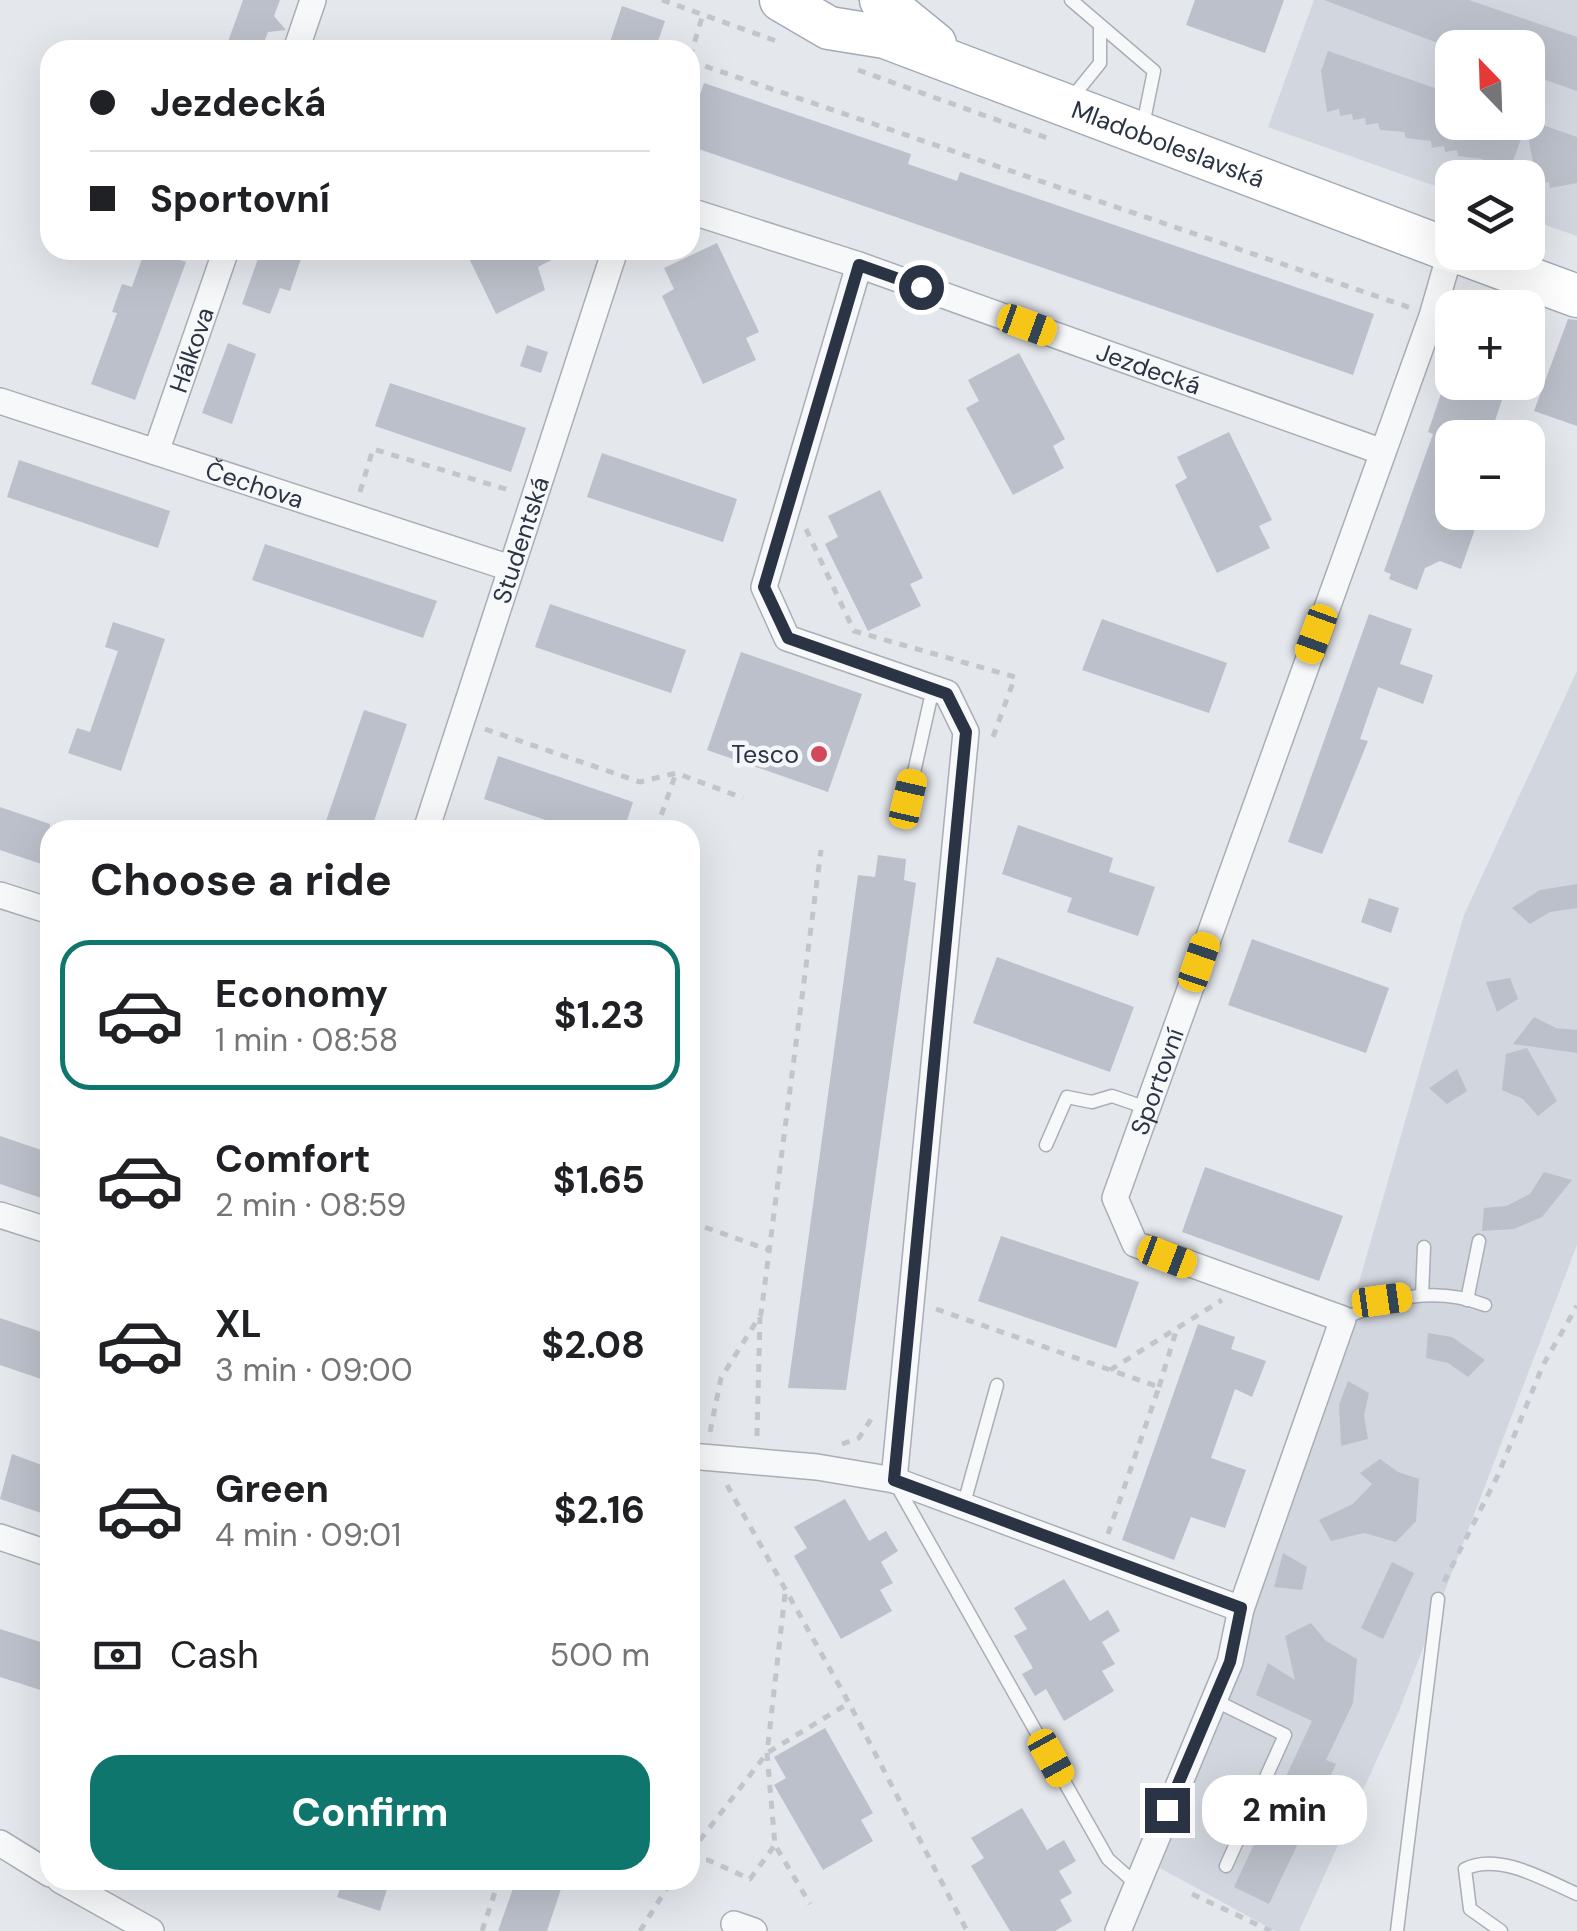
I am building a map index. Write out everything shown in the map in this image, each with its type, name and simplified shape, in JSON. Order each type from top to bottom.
[{"type":"main road","points":[[781,0],[830,28],[883,18]]},
{"type":"main road","points":[[833,0],[883,18]]},
{"type":"main road","name":"Mladoboleslavská","points":[[883,18],[967,69],[1435,244]]},
{"type":"main road","name":"Mladoboleslavská","points":[[1506,270],[1577,296]]},
{"type":"street","points":[[300,40],[314,0]]},
{"type":"street","name":"Jezdecká","points":[[700,214],[859,265],[1380,451]]},
{"type":"street","name":"Hálkova","points":[[156,452],[223,260]]},
{"type":"street","name":"Studentská","points":[[429,820],[612,260]]},
{"type":"street","points":[[859,265],[764,587],[788,638],[947,694],[966,732],[894,1480]]},
{"type":"street","name":"Sportovní","points":[[1343,1319],[1135,1244],[1115,1198],[1448,270]]},
{"type":"street","name":"Čechova","points":[[0,401],[510,568]]},
{"type":"street","points":[[0,895],[40,908]]},
{"type":"street","points":[[0,1215],[40,1229]]},
{"type":"street","points":[[1118,1931],[1230,1662],[1241,1608],[1343,1319]]},
{"type":"street","points":[[704,1448],[894,1480],[1241,1608]]},
{"type":"street","points":[[0,1537],[40,1551]]},
{"type":"street","points":[[0,1843],[40,1868]]},
{"type":"street","points":[[78,1890],[151,1931]]},
{"type":"lane","points":[[1071,0],[1100,29],[1154,71],[1142,132]]},
{"type":"lane","points":[[1065,105],[1091,79],[1100,63],[1100,29]]},
{"type":"lane","points":[[908,799],[933,688]]},
{"type":"lane","points":[[1046,1145],[1067,1096],[1092,1102],[1112,1096],[1147,1108]]},
{"type":"lane","points":[[1467,1300],[1479,1241]]},
{"type":"lane","points":[[1422,1295],[1424,1247]]},
{"type":"lane","points":[[1343,1319],[1382,1300],[1422,1295],[1484,1306]]},
{"type":"lane","points":[[964,1507],[997,1386]]},
{"type":"lane","points":[[894,1480],[1108,1859],[1135,1883]]},
{"type":"lane","points":[[1397,1931],[1438,1600]]},
{"type":"lane","points":[[1214,1700],[1286,1735],[1226,1866]]},
{"type":"lane","points":[[1501,1931],[1485,1928],[1470,1909],[1465,1869],[1476,1863],[1494,1862],[1577,1894]]},
{"type":"path","points":[[695,40],[703,14]]},
{"type":"path","points":[[700,62],[1432,316]]},
{"type":"path","points":[[352,518],[373,449],[536,498]]},
{"type":"path","points":[[461,721],[640,782],[676,773],[743,798]]},
{"type":"path","points":[[660,820],[676,773]]},
{"type":"path","points":[[757,1436],[760,1314],[821,850]]},
{"type":"path","points":[[700,1226],[769,1250]]},
{"type":"path","points":[[1110,1370],[1228,1296]]},
{"type":"path","points":[[1438,1600],[1498,1475],[1542,1365],[1577,1306]]},
{"type":"path","points":[[936,1309],[1159,1387]]},
{"type":"path","points":[[760,1314],[721,1378],[704,1448],[848,1703],[967,1931]]},
{"type":"path","points":[[1107,1536],[1177,1328]]},
{"type":"path","points":[[838,1445],[860,1438],[875,1404]]},
{"type":"path","points":[[704,1448],[726,1434]]},
{"type":"path","points":[[742,1435],[773,1438]]},
{"type":"path","points":[[785,1591],[767,1753],[775,1845],[810,1904]]},
{"type":"path","points":[[700,1843],[767,1753],[848,1703]]},
{"type":"path","points":[[700,1859],[750,1879],[775,1845]]},
{"type":"path","points":[[482,1931],[496,1890]]},
{"type":"path","points":[[640,1931],[666,1890]]},
{"type":"path","points":[[1192,1894],[1271,1931]]},
{"type":"shaded area","points":[[1314,0],[1577,0],[1577,236],[1545,225],[1545,160],[1435,160],[1435,186],[1268,127]]},
{"type":"shaded area","points":[[1577,671],[1577,1245],[1399,1711],[1299,1931],[1275,1931],[1160,1868],[1346,1328],[1464,915]]},
{"type":"building","points":[[243,0],[280,0],[274,16],[286,30],[268,32],[265,40],[229,40]]},
{"type":"building","points":[[1195,0],[1284,0],[1265,53],[1186,25]]},
{"type":"building","points":[[1324,0],[1469,0],[1577,37],[1577,91],[1545,80],[1545,30],[1435,30],[1435,42]]},
{"type":"building","points":[[622,6],[665,21],[658,40],[611,40]]},
{"type":"building","points":[[1328,51],[1435,88],[1435,140],[1521,140],[1513,160],[1458,156],[1457,150],[1432,148],[1431,141],[1406,138],[1404,132],[1380,130],[1378,123],[1366,125],[1365,118],[1340,116],[1339,109],[1327,112],[1321,71]]},
{"type":"building","points":[[704,83],[911,154],[908,164],[957,181],[960,172],[1374,314],[1353,375],[700,149],[700,95]]},
{"type":"building","points":[[1545,126],[1577,137],[1577,183],[1550,188],[1549,182],[1545,183],[1545,160],[1533,160],[1529,140],[1545,140]]},
{"type":"building","points":[[717,243],[759,332],[746,338],[756,360],[703,384],[662,296],[674,289],[664,268],[681,260],[700,260],[700,251]]},
{"type":"building","points":[[141,260],[186,262],[135,400],[91,384],[117,313],[112,312],[122,284],[132,287]]},
{"type":"building","points":[[257,260],[301,260],[290,291],[280,288],[270,314],[242,304]]},
{"type":"building","points":[[470,260],[552,260],[538,267],[545,290],[496,314]]},
{"type":"building","points":[[1568,319],[1577,320],[1577,426],[1534,411],[1538,400],[1545,400],[1545,381]]},
{"type":"building","points":[[228,343],[256,354],[232,424],[202,413]]},
{"type":"building","points":[[527,345],[548,352],[541,373],[520,366]]},
{"type":"building","points":[[1019,353],[1065,439],[1053,446],[1064,468],[1013,495],[966,408],[979,401],[968,380]]},
{"type":"building","points":[[390,383],[526,428],[511,472],[375,426]]},
{"type":"building","points":[[1439,400],[1502,400],[1495,420],[1435,420],[1435,530],[1475,530],[1461,569],[1440,561],[1425,568],[1417,590],[1389,579],[1391,574],[1384,571],[1433,434],[1428,432]]},
{"type":"building","points":[[1229,432],[1272,520],[1259,526],[1270,548],[1217,573],[1175,485],[1187,478],[1177,457]]},
{"type":"building","points":[[602,453],[737,499],[723,542],[587,497]]},
{"type":"building","points":[[19,460],[170,511],[158,548],[7,497]]},
{"type":"building","points":[[880,490],[923,578],[910,584],[921,606],[868,631],[825,544],[838,537],[828,516]]},
{"type":"building","points":[[265,544],[437,601],[423,638],[252,580]]},
{"type":"building","points":[[550,604],[686,650],[671,693],[535,647]]},
{"type":"building","points":[[1369,614],[1412,629],[1400,664],[1433,675],[1423,704],[1378,687],[1360,739],[1368,741],[1322,854],[1288,842]]},
{"type":"building","points":[[1102,619],[1227,663],[1209,713],[1082,670]]},
{"type":"building","points":[[113,622],[165,639],[121,771],[68,753],[77,728],[90,732],[118,651],[105,647]]},
{"type":"building","points":[[741,652],[862,694],[828,792],[707,750]]},
{"type":"building","points":[[364,710],[407,724],[374,820],[326,820]]},
{"type":"building","points":[[498,756],[633,802],[627,820],[546,820],[484,799]]},
{"type":"building","points":[[0,807],[40,821],[40,864],[0,850]]},
{"type":"building","points":[[1018,825],[1113,858],[1109,872],[1155,887],[1138,936],[1067,912],[1072,898],[1002,874]]},
{"type":"building","points":[[878,855],[906,859],[904,880],[916,883],[846,1390],[788,1388],[858,875],[875,877]]},
{"type":"building","points":[[1577,884],[1577,908],[1550,912],[1530,924],[1512,908],[1540,890]]},
{"type":"building","points":[[1369,898],[1399,908],[1391,933],[1361,922]]},
{"type":"building","points":[[1252,939],[1389,988],[1366,1053],[1228,1005]]},
{"type":"building","points":[[997,957],[1134,1007],[1110,1072],[973,1023]]},
{"type":"building","points":[[1510,978],[1518,999],[1497,1012],[1486,982]]},
{"type":"building","points":[[1534,1017],[1556,1028],[1577,1030],[1577,1053],[1513,1044]]},
{"type":"building","points":[[1527,1048],[1557,1101],[1538,1116],[1523,1099],[1502,1090],[1506,1054]]},
{"type":"building","points":[[1457,1069],[1467,1091],[1447,1104],[1429,1088]]},
{"type":"building","points":[[0,1136],[40,1150],[40,1198],[0,1184]]},
{"type":"building","points":[[1205,1167],[1343,1216],[1319,1281],[1182,1232]]},
{"type":"building","points":[[1544,1172],[1572,1180],[1542,1217],[1514,1229],[1482,1231],[1484,1208],[1506,1206],[1530,1194]]},
{"type":"building","points":[[1001,1236],[1139,1282],[1116,1348],[978,1301]]},
{"type":"building","points":[[0,1318],[40,1332],[40,1379],[0,1365]]},
{"type":"building","points":[[1198,1324],[1235,1337],[1231,1349],[1266,1361],[1252,1397],[1235,1389],[1211,1458],[1246,1470],[1225,1528],[1191,1517],[1174,1560],[1122,1540]]},
{"type":"building","points":[[1428,1333],[1452,1337],[1485,1360],[1468,1377],[1448,1363],[1426,1358]]},
{"type":"building","points":[[1348,1381],[1369,1393],[1364,1415],[1368,1439],[1341,1446],[1339,1405]]},
{"type":"building","points":[[12,1454],[40,1464],[40,1513],[0,1499]]},
{"type":"building","points":[[1380,1459],[1398,1472],[1419,1479],[1416,1521],[1396,1542],[1364,1533],[1331,1541],[1319,1520],[1353,1504],[1372,1484],[1360,1473]]},
{"type":"building","points":[[845,1499],[869,1541],[886,1531],[898,1551],[881,1562],[893,1583],[880,1590],[892,1611],[841,1639],[794,1556],[807,1548],[794,1527]]},
{"type":"building","points":[[1283,1553],[1307,1567],[1302,1590],[1274,1587]]},
{"type":"building","points":[[1392,1562],[1414,1573],[1383,1639],[1361,1628]]},
{"type":"building","points":[[1064,1579],[1090,1621],[1108,1610],[1120,1631],[1102,1642],[1115,1664],[1102,1671],[1114,1691],[1064,1721],[1046,1689],[1035,1696],[1022,1674],[1033,1668],[1014,1636],[1027,1629],[1014,1608]]},
{"type":"building","points":[[1311,1623],[1326,1641],[1357,1659],[1353,1703],[1326,1760],[1336,1764],[1269,1904],[1234,1887],[1312,1721],[1256,1695],[1268,1663],[1295,1680],[1285,1636]]},
{"type":"building","points":[[0,1629],[40,1642],[40,1690],[0,1677]]},
{"type":"building","points":[[825,1728],[873,1813],[861,1820],[873,1841],[823,1870],[774,1785],[786,1778],[774,1757]]},
{"type":"building","points":[[1022,1808],[1047,1850],[1064,1840],[1076,1861],[1059,1871],[1072,1893],[1060,1900],[1072,1921],[1055,1931],[1010,1931],[971,1866],[984,1858],[971,1838]]},
{"type":"building","points":[[339,1890],[387,1890],[380,1911],[337,1897]]},
{"type":"building","points":[[512,1890],[561,1890],[547,1931],[498,1931]]},
{"type":"place","name":"Tesco","points":[[819,754]]},
{"type":"route","points":[[921,287],[859,265],[764,587],[788,638],[947,694],[966,732],[894,1480],[1241,1608],[1230,1662],[1167,1810]]}]
